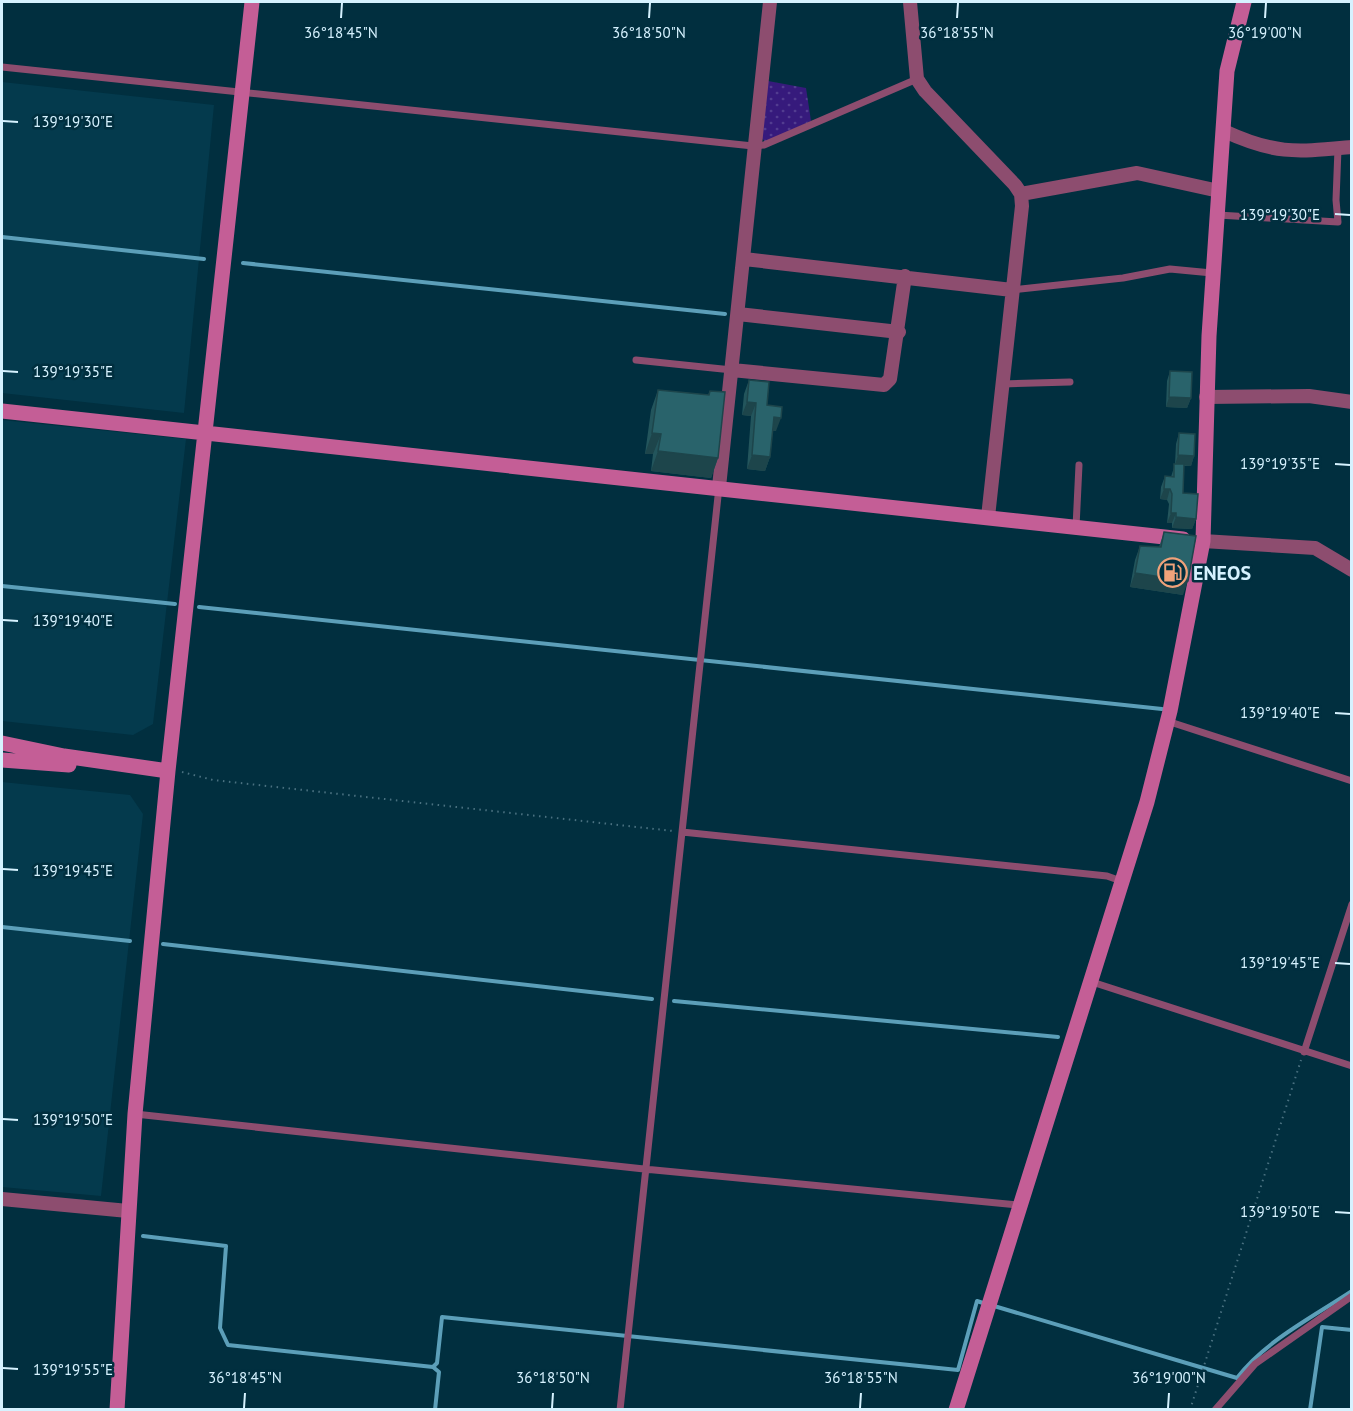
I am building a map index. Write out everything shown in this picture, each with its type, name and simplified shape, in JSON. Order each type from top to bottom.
[{"type":"street","points":[[117,1410],[135,1114],[168,771],[252,2]]},
{"type":"street","points":[[719,487],[770,2]]},
{"type":"street","points":[[910,2],[917,79],[925,91],[1000,168],[1021,194],[1022,206],[988,517]]},
{"type":"street","points":[[956,1410],[1018,1205],[1146,802],[1167,721],[1203,541],[1206,397],[1227,71],[1244,2]]},
{"type":"street","points":[[1224,131],[1267,149],[1288,152],[1345,148]]},
{"type":"street","points":[[1021,194],[1137,173],[1220,191]]},
{"type":"street","points":[[744,259],[1012,290]]},
{"type":"street","points":[[732,370],[884,385],[890,379],[899,332],[905,276]]},
{"type":"street","points":[[738,314],[899,332]]},
{"type":"street","points":[[1206,397],[1309,396],[1352,402]]},
{"type":"street","points":[[2,411],[1203,541],[1315,548],[1352,570]]},
{"type":"street","points":[[2,743],[64,756],[143,765],[168,771]]},
{"type":"street","points":[[2,760],[141,774],[168,771]]},
{"type":"street","points":[[2,1199],[128,1212]]},
{"type":"lane","points":[[2,67],[753,147],[764,145],[917,79]]},
{"type":"lane","points":[[1218,215],[1338,222],[1336,200],[1345,148]]},
{"type":"lane","points":[[1012,290],[1123,278],[1170,269],[1205,270],[1215,273]]},
{"type":"lane","points":[[636,360],[732,370]]},
{"type":"lane","points":[[1002,384],[1070,382]]},
{"type":"lane","points":[[1076,527],[1079,465]]},
{"type":"lane","points":[[620,1410],[644,1169],[719,487]]},
{"type":"lane","points":[[1167,721],[1352,781]]},
{"type":"lane","points":[[682,832],[1095,875],[1121,881]]},
{"type":"lane","points":[[1304,1052],[1352,904]]},
{"type":"lane","points":[[1089,980],[1352,1066]]},
{"type":"lane","points":[[135,1114],[644,1169],[1018,1205]]},
{"type":"lane","points":[[1215,1410],[1255,1364],[1352,1296]]},
{"type":"path","points":[[168,771],[194,774],[213,780],[682,832]]},
{"type":"path","points":[[1190,1410],[1304,1052]]},
{"type":"shaded area","points":[[768,81],[806,88],[811,121],[766,142],[761,138]]},
{"type":"shaded area","points":[[2,82],[214,105],[184,413],[2,393]]},
{"type":"shaded area","points":[[2,420],[186,439],[153,724],[133,735],[2,721]]},
{"type":"shaded area","points":[[2,782],[130,795],[143,814],[101,1196],[2,1187]]},
{"type":"building","points":[[1170,371],[1192,372],[1191,398],[1169,397]]},
{"type":"building","points":[[749,380],[769,382],[767,405],[782,407],[781,418],[774,417],[770,457],[752,455],[756,403],[747,402]]},
{"type":"building","points":[[658,390],[709,395],[710,391],[725,392],[718,458],[658,451],[661,434],[652,433]]},
{"type":"building","points":[[1179,433],[1195,434],[1194,456],[1178,455]]},
{"type":"building","points":[[1174,464],[1184,464],[1183,493],[1198,494],[1196,519],[1176,517],[1176,513],[1171,513],[1172,494],[1170,489],[1164,489],[1165,476],[1174,477]]},
{"type":"building","points":[[1164,532],[1196,536],[1188,581],[1135,573],[1140,546],[1161,547]]},
{"type":"waterway","points":[[2,237],[204,259]]},
{"type":"waterway","points":[[243,263],[725,314]]},
{"type":"waterway","points":[[2,586],[175,604]]},
{"type":"waterway","points":[[199,607],[1162,709]]},
{"type":"waterway","points":[[2,927],[130,941]]},
{"type":"waterway","points":[[163,944],[652,999]]},
{"type":"waterway","points":[[674,1001],[1058,1037]]},
{"type":"waterway","points":[[143,1236],[226,1246],[220,1328],[228,1345],[433,1367],[437,1363],[442,1317],[958,1370],[977,1301],[986,1304]]},
{"type":"waterway","points":[[994,1306],[1237,1378],[1261,1352],[1275,1341],[1352,1291]]},
{"type":"waterway","points":[[1310,1410],[1322,1327],[1352,1330]]},
{"type":"waterway","points":[[433,1367],[439,1372],[435,1410]]},
{"type":"place","name":"ENEOS","points":[[1172,573]]}]
